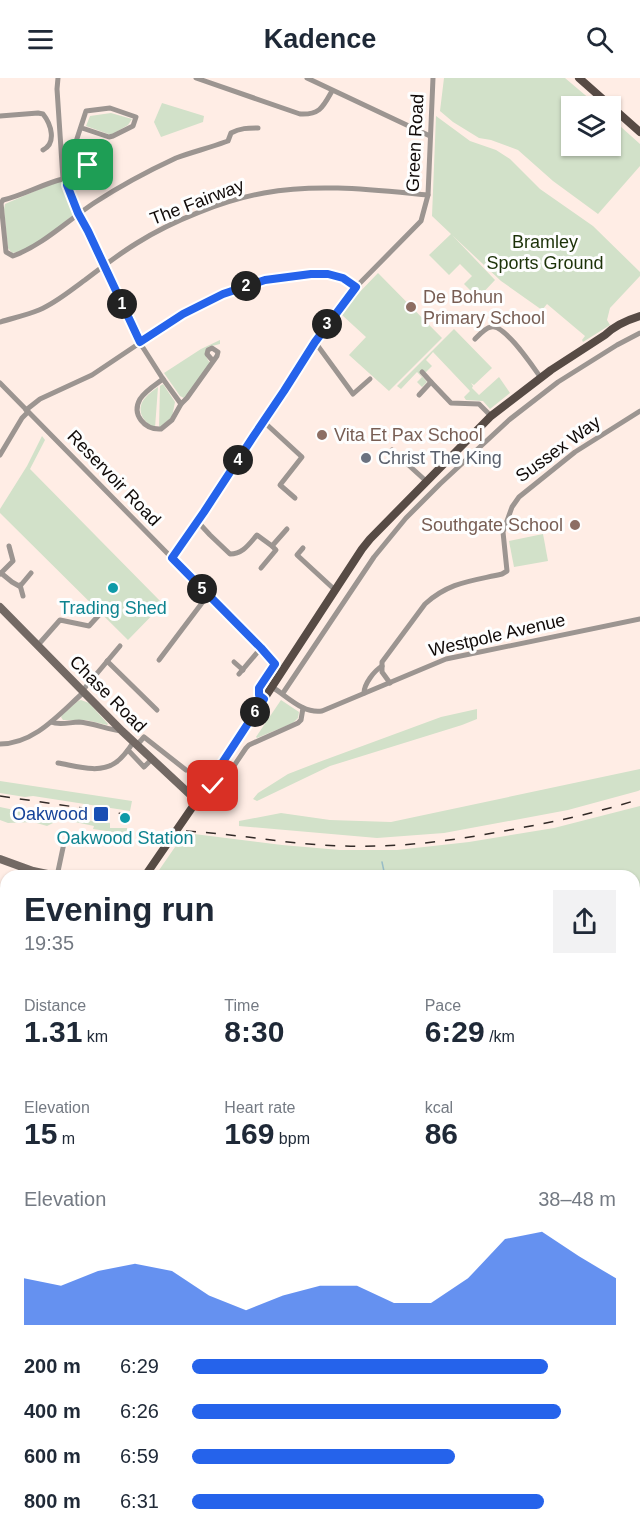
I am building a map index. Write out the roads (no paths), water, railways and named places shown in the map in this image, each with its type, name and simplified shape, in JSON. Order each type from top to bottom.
[{"type":"main road","points":[[579,78],[640,132]]},
{"type":"main road","points":[[150,870],[196,800],[213,785],[264,699],[362,549],[491,416],[551,370],[619,325],[639,316]]},
{"type":"street","points":[[58,78],[65,182],[140,342],[181,404]]},
{"type":"street","points":[[196,78],[300,114],[314,113],[323,107],[333,90]]},
{"type":"street","points":[[221,87],[225,78]]},
{"type":"street","points":[[307,78],[430,136]]},
{"type":"street","name":"Green Road","points":[[172,558],[198,522],[315,342],[356,287],[421,221],[428,195],[433,78]]},
{"type":"street","points":[[63,169],[68,166],[87,111],[110,108],[136,117],[133,126],[113,136],[108,137],[82,128]]},
{"type":"street","points":[[0,116],[43,114],[49,122],[51,133],[50,145],[43,150]]},
{"type":"street","points":[[88,165],[84,176],[37,187],[19,196],[3,200],[1,203],[6,252],[12,256],[23,252],[113,191],[178,157],[228,141],[231,133],[236,130],[258,128]]},
{"type":"street","name":"The Fairway","points":[[0,322],[40,309],[66,294],[138,242],[222,204],[264,193],[310,188],[428,195]]},
{"type":"street","points":[[0,455],[27,411],[40,399],[92,375],[183,314],[223,294],[265,280],[311,274],[328,274],[343,278],[356,287]]},
{"type":"street","points":[[475,339],[491,327],[496,327],[519,347],[541,378]]},
{"type":"street","points":[[283,693],[374,557],[406,518],[509,420],[558,382],[640,333]]},
{"type":"street","points":[[315,342],[353,394],[370,379]]},
{"type":"street","points":[[163,379],[140,398],[138,409],[142,422],[151,428],[161,429],[172,420],[213,361]]},
{"type":"street","points":[[551,370],[558,382]]},
{"type":"street","points":[[422,372],[451,403],[479,404],[491,416]]},
{"type":"street","points":[[420,395],[431,382]]},
{"type":"street","name":"Reservoir Road","points":[[1,388],[27,411],[283,671]]},
{"type":"street","name":"Sussex Way","points":[[364,693],[364,688],[376,669],[382,666],[382,662],[413,620],[433,598],[449,587],[507,571],[503,532],[512,507],[519,497],[575,452],[640,411]]},
{"type":"street","points":[[264,422],[302,457],[280,485],[295,498]]},
{"type":"street","points":[[392,450],[440,484]]},
{"type":"street","points":[[198,522],[230,554],[243,551],[257,535],[276,550],[261,568]]},
{"type":"street","points":[[272,546],[287,530]]},
{"type":"street","points":[[9,546],[13,559],[1,574],[20,585]]},
{"type":"street","points":[[303,548],[297,555],[335,590]]},
{"type":"street","points":[[362,549],[374,557]]},
{"type":"street","points":[[20,585],[31,573]]},
{"type":"street","points":[[20,585],[23,596]]},
{"type":"street","points":[[159,660],[208,595]]},
{"type":"street","name":"Chase Road","points":[[0,607],[122,731],[196,800]]},
{"type":"street","points":[[38,645],[60,620],[89,626],[99,615]]},
{"type":"street","name":"Westpole Avenue","points":[[303,708],[310,711],[321,711],[455,657],[640,619]]},
{"type":"street","points":[[0,744],[9,744],[39,732],[83,691],[120,646]]},
{"type":"street","points":[[234,662],[241,672],[261,648]]},
{"type":"street","points":[[107,661],[157,710]]},
{"type":"street","points":[[264,699],[259,695],[259,688],[275,664]]},
{"type":"street","points":[[382,666],[384,676],[390,683]]},
{"type":"street","points":[[213,785],[221,785],[249,745],[298,723],[300,720],[303,708],[272,687]]},
{"type":"street","points":[[51,722],[58,724],[87,723],[122,731]]},
{"type":"street","points":[[58,763],[101,769],[114,764],[144,737],[186,770]]},
{"type":"street","points":[[128,750],[144,767],[152,759]]},
{"type":"street","points":[[58,870],[64,843]]},
{"type":"street","points":[[0,859],[25,870]]},
{"type":"waterway","points":[[382,862],[384,870]]},
{"type":"railway","points":[[0,796],[130,815]]},
{"type":"railway","points":[[186,831],[325,845],[413,844],[458,839],[540,824],[640,799]]},
{"type":"place","name":"De Bohun Primary School","points":[[411,307]]},
{"type":"place","name":"Vita Et Pax School","points":[[322,435]]},
{"type":"place","name":"Christ The King","points":[[366,458]]},
{"type":"place","name":"Southgate School","points":[[575,525]]},
{"type":"place","name":"Trading Shed","points":[[113,588]]},
{"type":"place","name":"Oakwood","points":[[101,814]]},
{"type":"place","name":"Oakwood Station","points":[[125,818]]},
{"type":"park label","name":"Bramley Sports Ground","points":[[545,252]]}]
